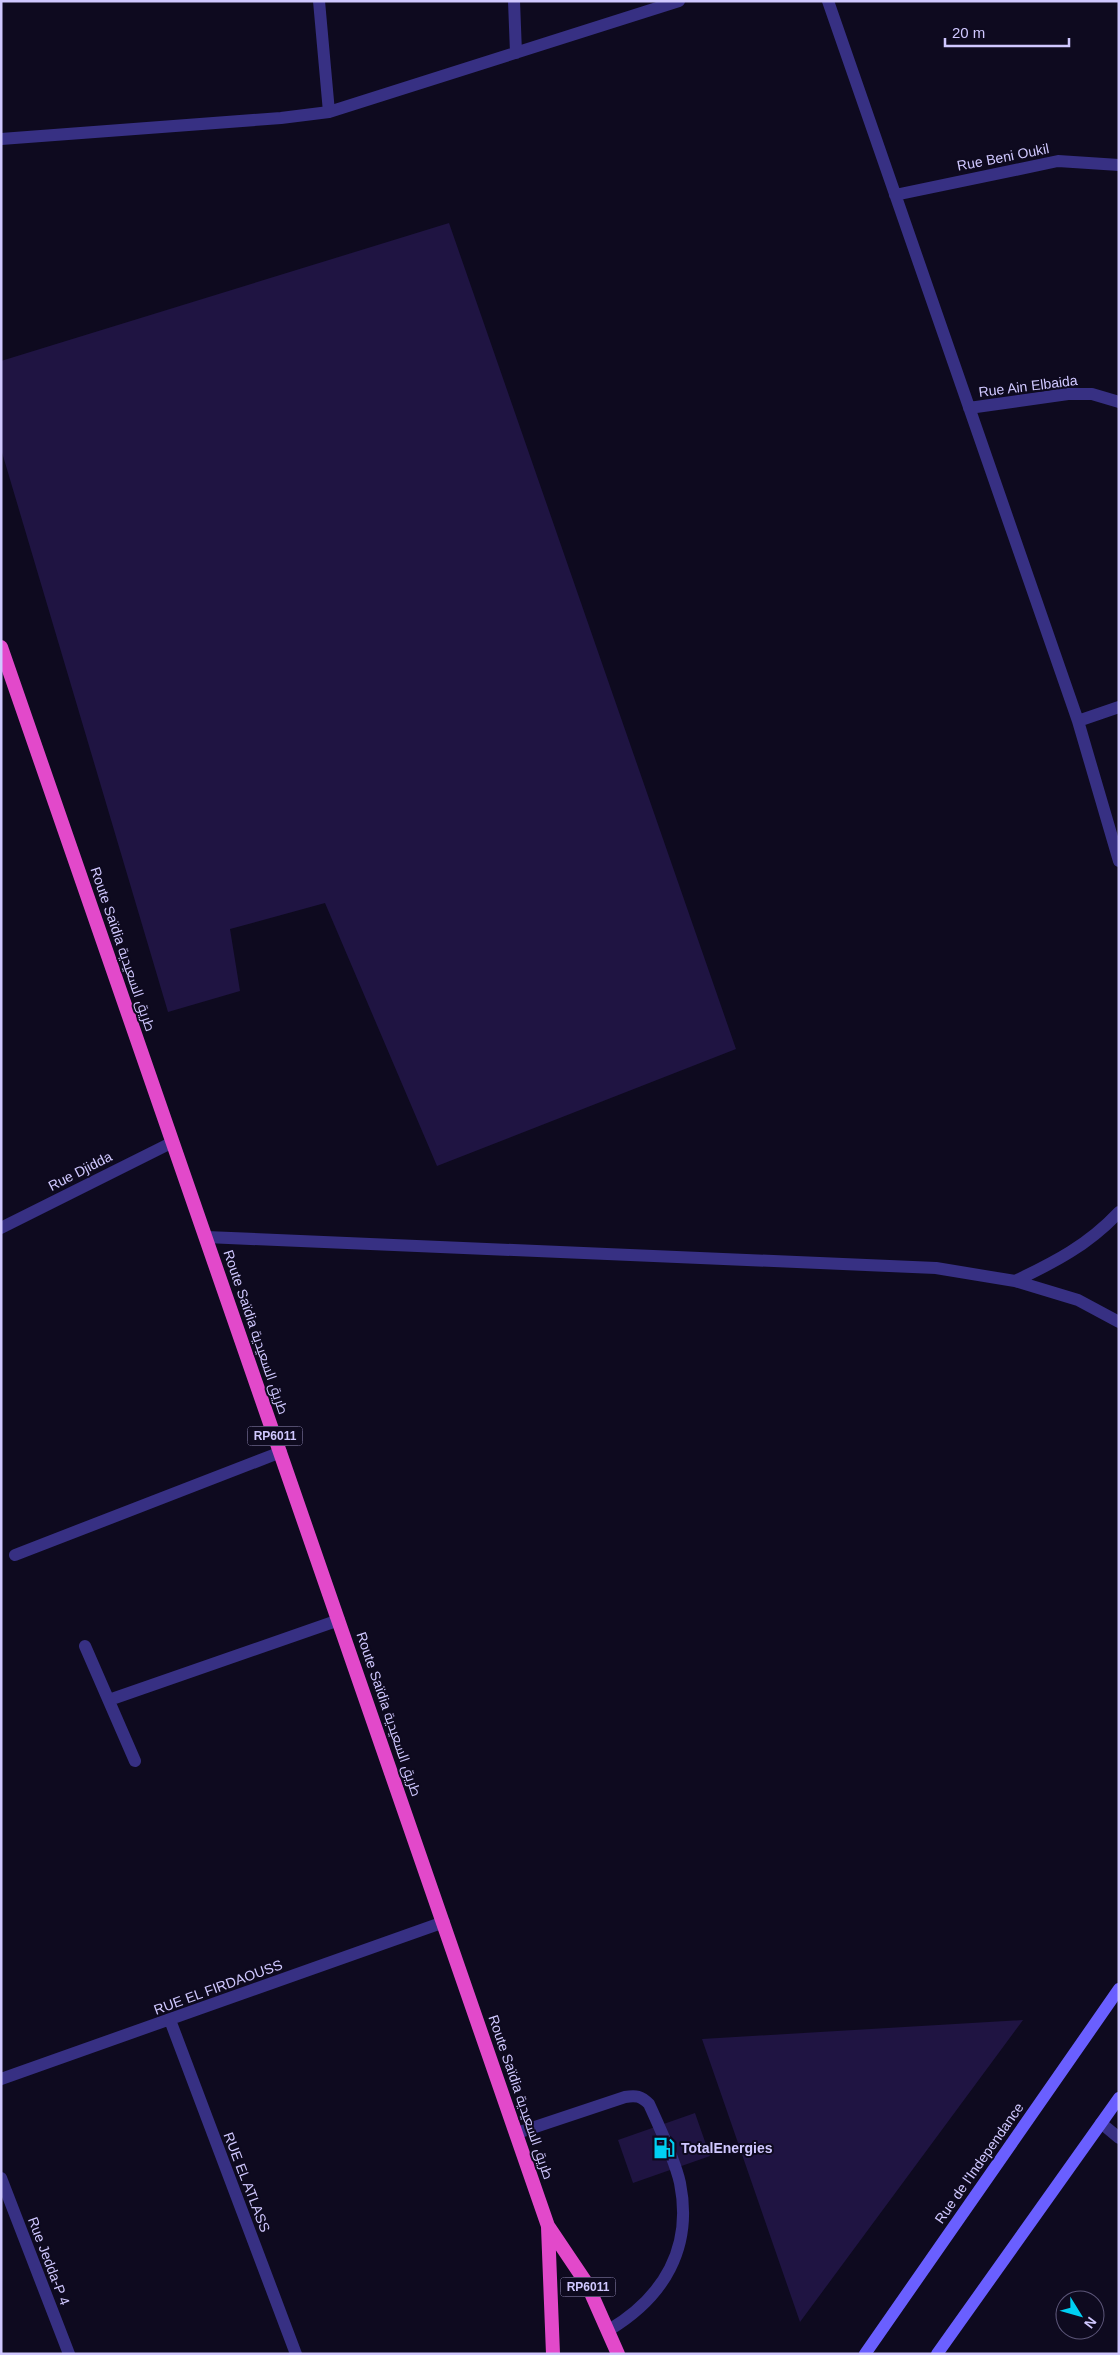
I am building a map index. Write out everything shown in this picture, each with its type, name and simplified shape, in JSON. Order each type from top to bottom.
[{"type":"highway","name":"Route Saïdia طريق السعيدية","points":[[1,647],[4,661],[173,1142],[548,2226]]},
{"type":"highway","name":"RP6011","points":[[548,2226],[586,2284],[609,2330],[618,2354]]},
{"type":"highway","name":"RP6011","points":[[548,2226],[553,2354]]},
{"type":"main road","name":"Rue de l'Independance","points":[[864,2354],[1119,1989]]},
{"type":"main road","points":[[937,2354],[1119,2098]]},
{"type":"street","points":[[319,1],[329,112]]},
{"type":"street","points":[[514,1],[516,53]]},
{"type":"street","points":[[1,139],[281,118],[329,112],[679,1]]},
{"type":"street","points":[[828,1],[1078,721],[1119,861]]},
{"type":"street","name":"Rue Beni Oukil","points":[[895,194],[1058,161],[1119,164]]},
{"type":"street","name":"Rue Ain Elbaida","points":[[969,408],[1068,394],[1092,394],[1119,402]]},
{"type":"street","points":[[1078,721],[1119,707]]},
{"type":"street","name":"Rue Djidda","points":[[1,1228],[173,1142]]},
{"type":"street","points":[[1015,1281],[1064,1257],[1100,1232],[1119,1212]]},
{"type":"street","points":[[206,1237],[936,1268],[985,1274],[1015,1281],[1078,1300],[1119,1322]]},
{"type":"street","points":[[15,1555],[280,1452]]},
{"type":"street","points":[[109,1700],[339,1620]]},
{"type":"street","points":[[85,1646],[135,1762]]},
{"type":"street","name":"RUE EL FIRDAOUSS","points":[[1,2079],[444,1922]]},
{"type":"street","name":"RUE EL ATLASS","points":[[170,2020],[296,2354]]},
{"type":"street","points":[[517,2133],[625,2097],[643,2098],[649,2104],[679,2180],[683,2206],[682,2231],[676,2256],[664,2279],[650,2299],[631,2317],[609,2330]]},
{"type":"street","points":[[1101,2124],[1119,2138]]},
{"type":"street","name":"Rue Jedda-P 4","points":[[1,2178],[69,2354]]},
{"type":"building","points":[[449,223],[736,1049],[437,1166],[325,903],[230,929],[240,991],[168,1012],[1,449],[1,361]]},
{"type":"building","points":[[1023,2020],[800,2322],[702,2039]]},
{"type":"building","name":"TotalEnergies","points":[[695,2113],[710,2156],[633,2183],[618,2140]]},
{"type":"place","name":"TotalEnergies","points":[[664,2148]]}]
